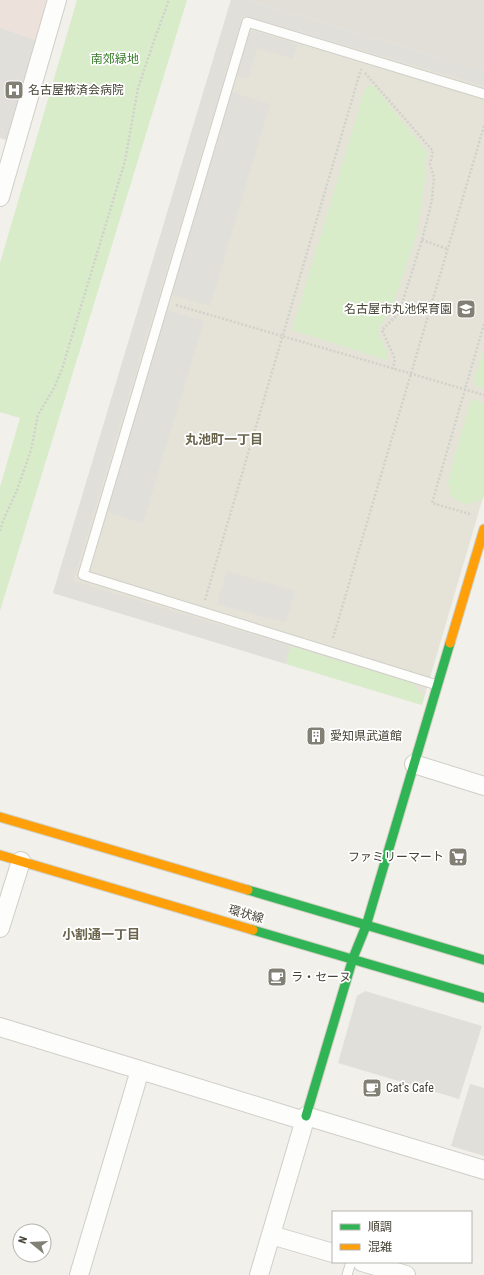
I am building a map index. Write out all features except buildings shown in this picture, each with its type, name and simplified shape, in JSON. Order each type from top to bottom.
[{"type":"main road","points":[[306,1118],[353,958],[366,926],[484,528]]},
{"type":"main road","name":"環状線","points":[[0,817],[484,960]]},
{"type":"main road","name":"環状線","points":[[0,855],[353,958],[484,998]]},
{"type":"street","points":[[0,196],[57,0]]},
{"type":"street","points":[[414,764],[484,786]]},
{"type":"street","points":[[0,928],[21,861]]},
{"type":"street","points":[[0,1027],[140,1070],[484,1170]]},
{"type":"street","points":[[79,1275],[140,1070]]},
{"type":"street","points":[[259,1275],[306,1118]]},
{"type":"street","points":[[271,1235],[332,1253]]},
{"type":"street","points":[[365,1263],[406,1275]]},
{"type":"lane","points":[[437,685],[83,575],[247,22],[484,94]]},
{"type":"lane","points":[[347,1275],[351,1263]]},
{"type":"path","points":[[0,532],[31,450],[38,415],[54,388],[62,369],[125,162],[138,88],[169,0]]},
{"type":"path","points":[[201,612],[364,58]]},
{"type":"path","points":[[361,68],[433,151],[430,164],[434,177],[432,200],[422,240],[399,313],[382,330],[395,358],[393,369]]},
{"type":"path","points":[[329,652],[484,126]]},
{"type":"path","points":[[422,240],[448,249]]},
{"type":"path","points":[[164,301],[484,395]]},
{"type":"path","points":[[477,516],[432,503],[484,324]]},
{"type":"shaded area","name":"名古屋掖済会病院","points":[[0,0],[53,0],[0,138]]},
{"type":"shaded area","points":[[231,0],[484,71],[484,494],[422,705],[53,593]]},
{"type":"shaded area","points":[[231,0],[247,0],[484,71],[484,86],[243,15],[73,581],[290,646],[286,664],[53,593]]},
{"type":"shaded area","points":[[247,0],[484,0],[484,71]]},
{"type":"shaded area","name":"名古屋掖済会病院","points":[[0,28],[41,42],[12,142],[0,138]]},
{"type":"shaded area","points":[[254,31],[297,44],[293,59],[257,48],[248,79],[237,76],[249,34]]},
{"type":"shaded area","points":[[232,92],[270,104],[210,306],[171,295]]},
{"type":"shaded area","points":[[167,310],[204,321],[143,523],[106,512]]},
{"type":"shaded area","points":[[227,571],[295,591],[286,623],[217,604]]},
{"type":"shaded area","points":[[365,991],[482,1026],[459,1099],[338,1063],[357,996]]},
{"type":"shaded area","points":[[470,1084],[484,1088],[484,1156],[451,1146]]},
{"type":"green space","name":"南郊緑地","points":[[77,0],[187,0],[0,611],[0,487],[20,418],[0,412],[0,263]]},
{"type":"green space","points":[[372,84],[428,153],[424,161],[426,173],[417,233],[391,310],[379,327],[378,332],[388,354],[386,360],[292,330],[365,89]]},
{"type":"green space","points":[[484,348],[484,388],[476,386],[474,381]]},
{"type":"green space","points":[[471,399],[484,403],[484,494],[483,499],[466,505],[451,496],[448,481]]},
{"type":"green space","points":[[290,646],[412,683],[424,697],[422,705],[286,664]]},
{"type":"traffic: fast","points":[[306,1116],[353,958],[366,926],[450,643]]},
{"type":"traffic: fast","points":[[248,890],[484,960]]},
{"type":"traffic: fast","points":[[253,930],[484,998]]},
{"type":"traffic: slow","points":[[450,643],[484,529]]},
{"type":"traffic: slow","points":[[0,817],[248,890]]},
{"type":"traffic: slow","points":[[0,855],[253,930]]},
{"type":"place","name":"名古屋掖済会病院","points":[[14,90]]},
{"type":"place","name":"名古屋市丸池保育園","points":[[466,309]]},
{"type":"place","name":"愛知県武道館","points":[[316,736]]},
{"type":"place","name":"ファミリーマート","points":[[458,857]]},
{"type":"place","name":"ラ・セーヌ","points":[[277,977]]},
{"type":"place","name":"Cat's Cafe","points":[[372,1088]]},
{"type":"district","name":"丸池町一丁目","points":[[224,439]]},
{"type":"district","name":"小割通一丁目","points":[[101,934]]}]
